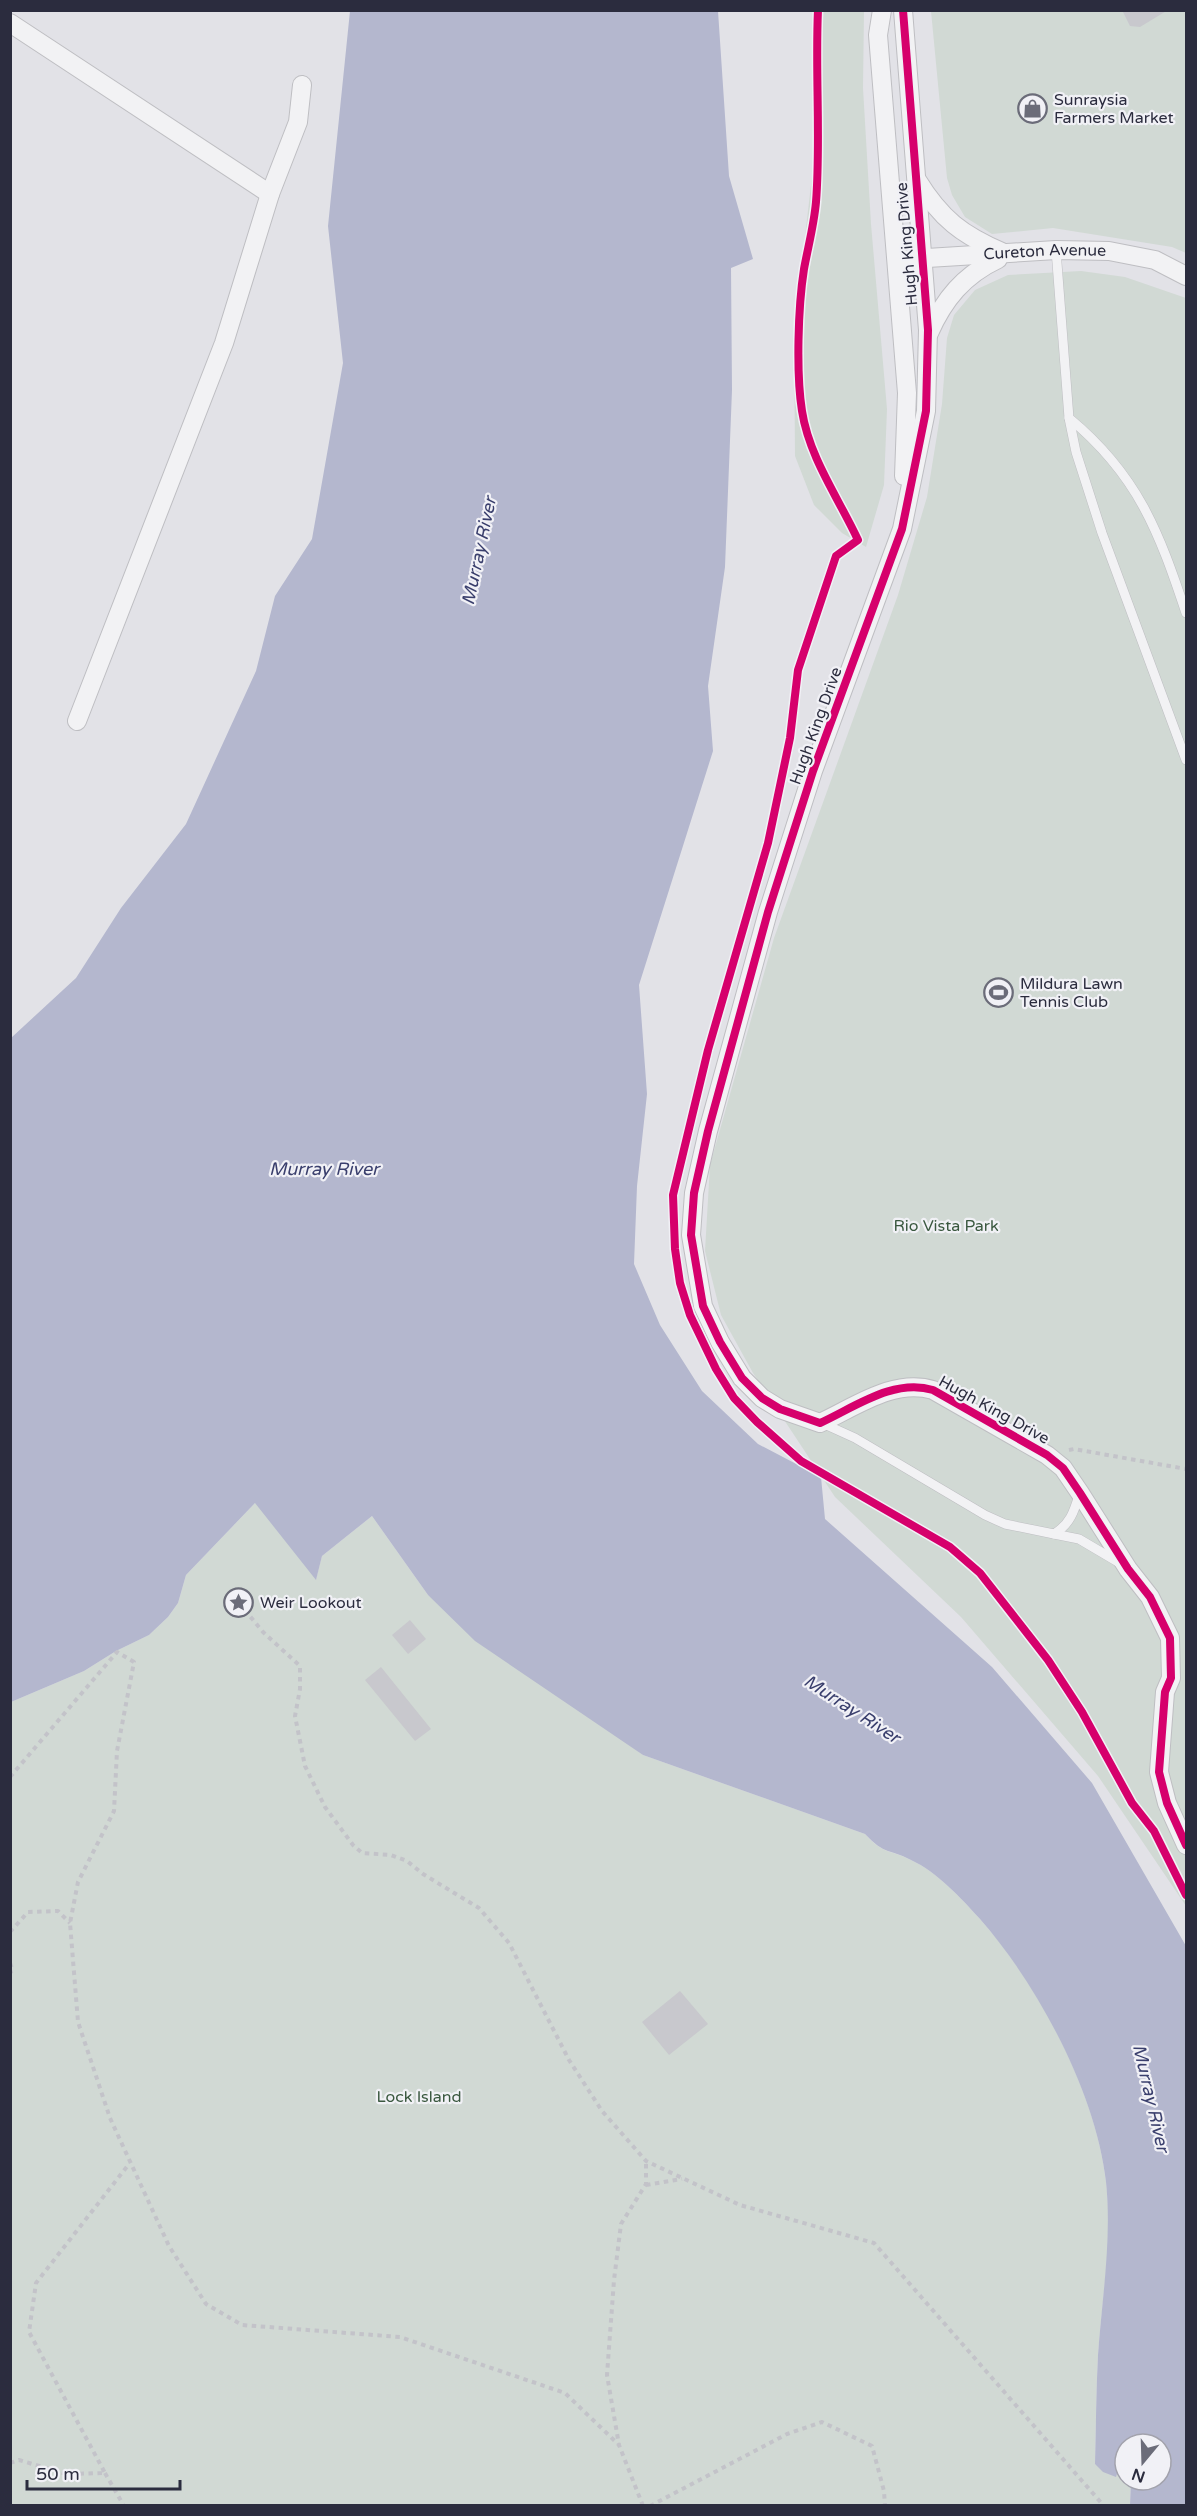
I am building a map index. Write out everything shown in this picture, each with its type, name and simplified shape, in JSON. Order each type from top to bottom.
[{"type":"street","name":"Hugh King Drive","points":[[882,10],[878,35],[907,393],[903,529]]},
{"type":"street","name":"Hugh King Drive","points":[[903,10],[928,334],[926,411],[903,529],[793,830],[708,1131],[694,1193],[691,1235],[695,1268],[704,1306],[720,1342],[741,1378],[762,1398],[780,1409],[820,1423],[900,1387],[918,1386],[933,1390],[1047,1455],[1063,1468],[1128,1569],[1150,1597],[1170,1638],[1171,1678],[1165,1692],[1159,1772],[1167,1803],[1186,1845]]},
{"type":"street","points":[[10,23],[270,194]]},
{"type":"street","points":[[77,721],[224,343],[270,194],[298,122],[302,85]]},
{"type":"street","points":[[915,177],[931,203],[948,222],[975,241],[1008,255]]},
{"type":"street","name":"Cureton Avenue","points":[[897,259],[1008,255],[1056,250],[1109,251],[1155,260],[1186,276]]},
{"type":"street","points":[[928,334],[956,287],[978,268],[1008,255]]},
{"type":"lane","points":[[1056,250],[1069,418],[1076,452],[1102,533],[1186,760]]},
{"type":"lane","points":[[1069,418],[1099,443],[1136,489],[1152,518],[1186,613]]},
{"type":"lane","points":[[820,1423],[855,1438],[985,1515],[1005,1524],[1079,1539],[1099,1549],[1128,1569]]},
{"type":"lane","points":[[1054,1534],[1064,1528],[1072,1517],[1080,1493]]},
{"type":"path","points":[[1047,1455],[1074,1449],[1186,1468]]},
{"type":"path","points":[[239,1603],[263,1632],[300,1665],[300,1689],[296,1716],[305,1766],[325,1807],[362,1853],[391,1855],[407,1861],[423,1874],[479,1908],[509,1943],[569,2060],[602,2111],[646,2161],[740,2205],[874,2243],[1104,2505]]},
{"type":"path","points":[[10,1777],[117,1652],[134,1662],[117,1751],[114,1811],[78,1882],[70,1923],[78,2022],[110,2118],[129,2164],[147,2193],[169,2246],[206,2304],[242,2325],[400,2337],[565,2392],[619,2445]]},
{"type":"path","points":[[10,1932],[28,1912],[58,1911],[70,1923]]},
{"type":"path","points":[[10,1963],[13,1971],[10,1972]]},
{"type":"path","points":[[643,2505],[619,2445],[607,2375],[614,2280],[621,2224],[645,2186],[646,2161]]},
{"type":"path","points":[[124,2505],[29,2332],[36,2283],[129,2164]]},
{"type":"path","points":[[645,2186],[682,2179]]},
{"type":"path","points":[[650,2505],[787,2434],[822,2422],[872,2446],[884,2491],[885,2505]]},
{"type":"path","points":[[10,2463],[19,2460],[66,2474],[105,2472]]},
{"type":"green space","points":[[813,11],[864,11],[863,88],[871,224],[887,409],[884,485],[866,547],[842,533],[814,505],[795,456],[794,331],[813,168]]},
{"type":"green space","points":[[931,11],[1186,11],[1186,253],[1172,247],[1053,228],[992,234],[965,217],[952,195],[947,178]]},
{"type":"green space","name":"Rio Vista Park","points":[[1081,271],[1125,277],[1186,298],[1186,1906],[1098,1776],[961,1617],[835,1497],[753,1373],[721,1315],[705,1251],[710,1165],[774,938],[898,595],[927,497],[942,404],[947,338],[954,315],[975,290],[1008,275]]},
{"type":"green space","name":"Lock Island","points":[[256,1502],[316,1579],[322,1556],[372,1516],[428,1595],[643,1755],[865,1834],[882,1849],[921,1865],[957,1894],[1002,1946],[1043,2008],[1077,2077],[1100,2148],[1106,2182],[1108,2225],[1098,2355],[1095,2464],[1113,2474],[1113,2492],[1131,2492],[1130,2505],[11,2506],[11,1702],[84,1671],[116,1651],[149,1635],[168,1617],[178,1603],[186,1575]]},
{"type":"water","name":"Murray River","points":[[350,11],[718,11],[729,176],[753,259],[731,268],[732,390],[725,567],[708,686],[713,751],[639,985],[647,1094],[637,1186],[634,1264],[660,1325],[702,1391],[758,1444],[821,1477],[825,1519],[992,1667],[1092,1783],[1186,1946],[1185,2505],[1130,2505],[1131,2492],[1173,2492],[1173,2432],[1113,2432],[1113,2476],[1103,2472],[1095,2464],[1098,2355],[1108,2225],[1106,2182],[1100,2148],[1077,2077],[1043,2008],[1023,1975],[980,1919],[957,1894],[930,1871],[903,1856],[883,1849],[865,1834],[643,1755],[475,1641],[428,1595],[372,1516],[322,1556],[316,1580],[255,1503],[186,1575],[178,1603],[168,1617],[149,1635],[116,1651],[84,1671],[11,1702],[11,1038],[76,978],[121,908],[186,824],[256,671],[275,596],[312,539],[343,363],[328,226]]},
{"type":"building","points":[[1122,10],[1168,10],[1140,27],[1130,26]]},
{"type":"building","points":[[410,1620],[426,1639],[408,1654],[392,1635]]},
{"type":"building","points":[[381,1667],[431,1729],[415,1741],[365,1680]]},
{"type":"building","points":[[680,1991],[708,2024],[669,2055],[642,2022]]},
{"type":"cycle path","points":[[818,10],[817,178],[815,211],[800,302],[798,340],[800,396],[811,445],[858,540],[836,556],[798,670],[790,738],[768,843],[708,1050],[673,1195],[675,1249],[680,1283],[690,1315],[716,1369],[734,1398],[757,1422],[801,1461],[950,1547],[980,1573],[1048,1660],[1082,1712],[1132,1803],[1154,1831],[1186,1895]]},
{"type":"cycle path","points":[[903,10],[928,330],[926,411],[902,529],[813,771],[768,912],[708,1131],[694,1193],[691,1235],[703,1306],[720,1342],[742,1378],[762,1398],[780,1409],[820,1423],[861,1402],[889,1391],[918,1387],[933,1390],[1047,1455],[1063,1468],[1128,1569],[1150,1597],[1170,1638],[1171,1678],[1165,1692],[1159,1772],[1167,1803],[1186,1845]]},
{"type":"place","name":"Sunraysia Farmers Market","points":[[1033,109]]},
{"type":"place","name":"Mildura Lawn Tennis Club","points":[[999,993]]},
{"type":"place","name":"Weir Lookout","points":[[239,1603]]}]
